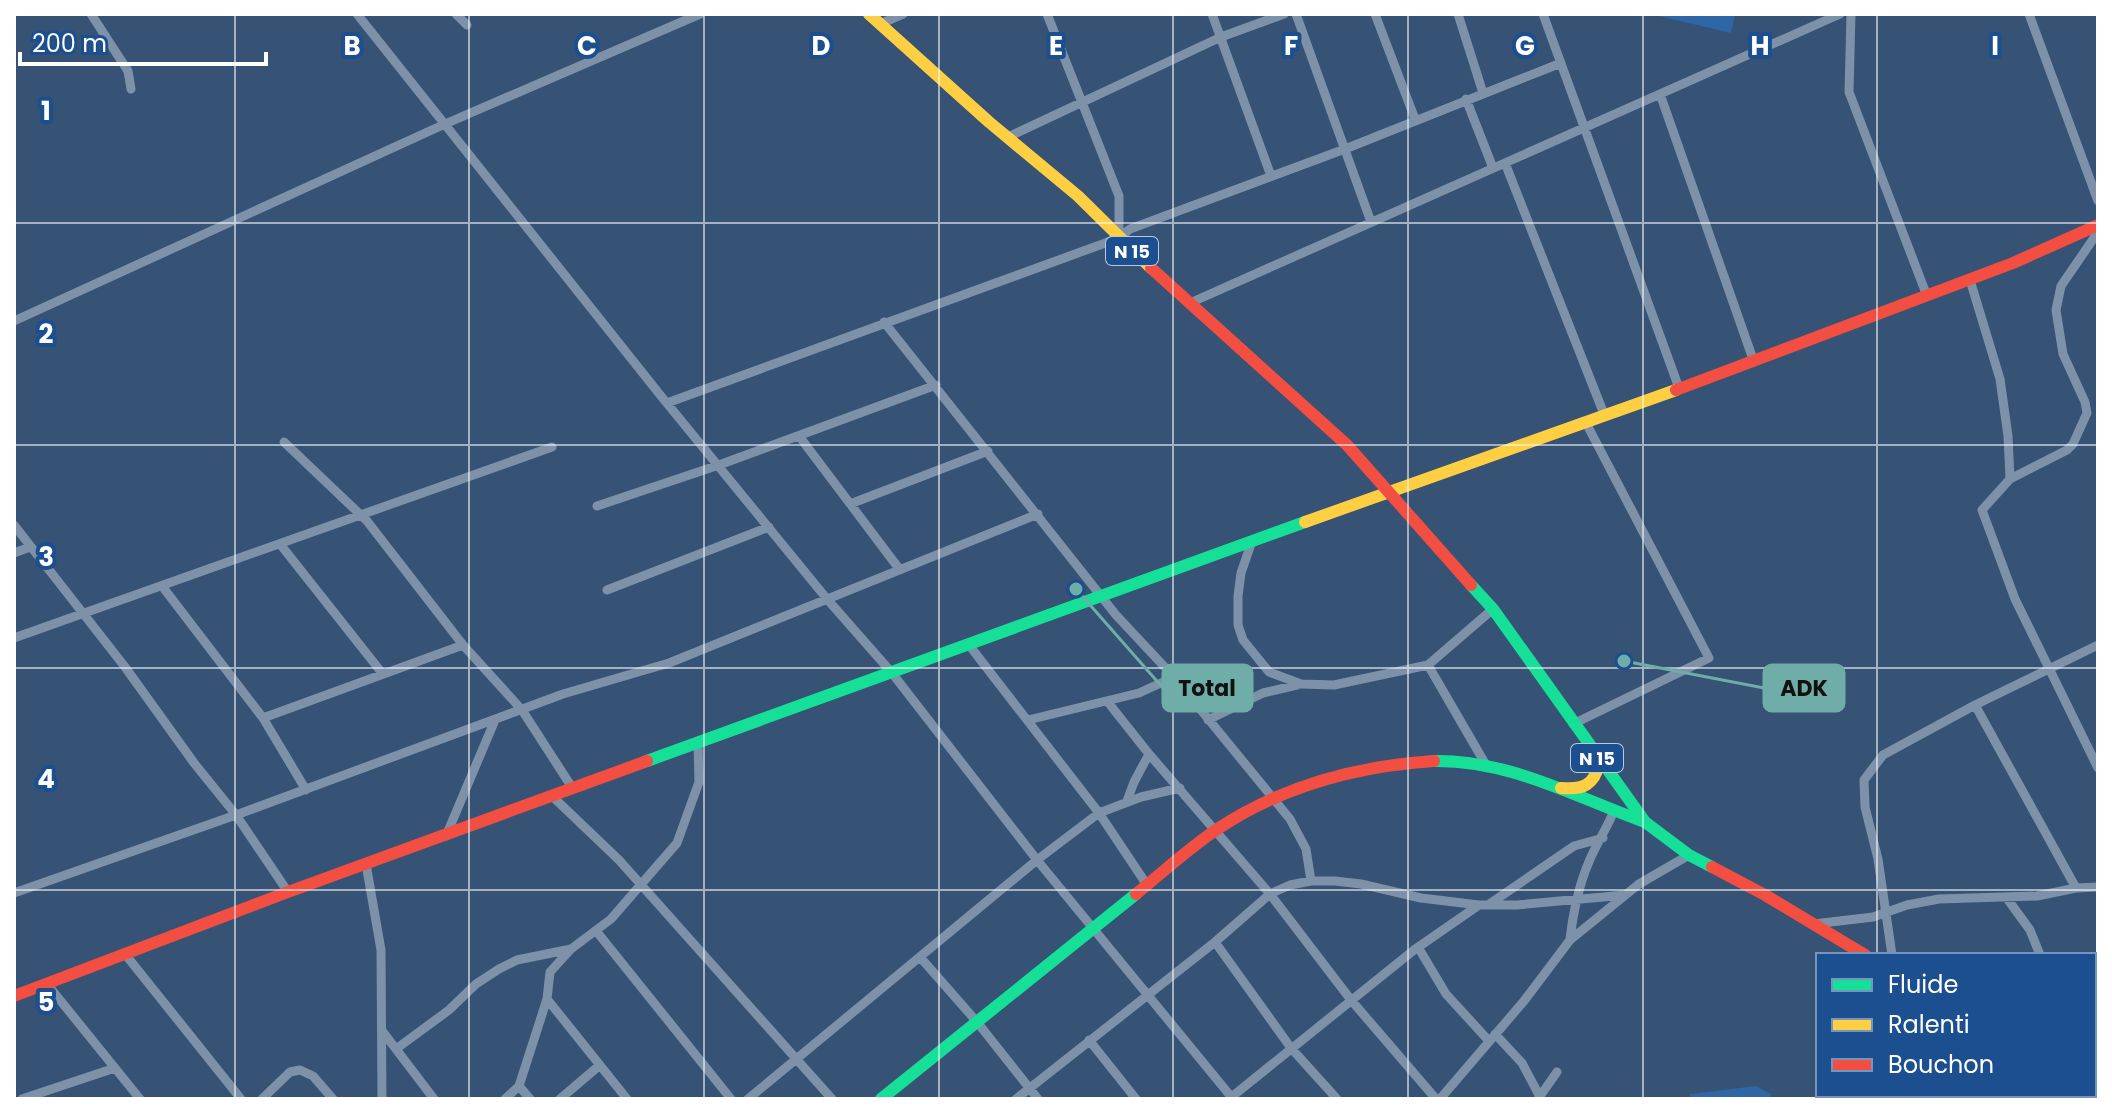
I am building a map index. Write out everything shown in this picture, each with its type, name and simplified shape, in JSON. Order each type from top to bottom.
[{"type":"main road","name":"N 15","points":[[869,14],[1078,196],[1119,238],[1347,445],[1493,609],[1645,822],[1689,855],[1862,953]]},
{"type":"main road","points":[[14,996],[288,892],[1754,362],[1970,280],[2098,225]]},
{"type":"main road","points":[[1561,788],[1576,790],[1588,787],[1593,783],[1600,762]]},
{"type":"main road","points":[[881,1099],[1216,830],[1272,797],[1344,772],[1416,763],[1486,765],[1526,775],[1645,822]]},
{"type":"street","points":[[91,14],[128,71],[131,89]]},
{"type":"street","points":[[357,14],[667,403],[827,599],[892,673],[1037,860],[1231,1098],[1418,947],[1574,846],[1603,838]]},
{"type":"street","points":[[456,14],[467,25]]},
{"type":"street","points":[[14,321],[445,124],[700,14]]},
{"type":"street","points":[[880,24],[903,14]]},
{"type":"street","points":[[1047,14],[1119,196],[1119,238]]},
{"type":"street","points":[[1212,14],[1271,176]]},
{"type":"street","points":[[1008,137],[1221,37],[1284,14]]},
{"type":"street","points":[[1296,14],[1371,222]]},
{"type":"street","points":[[1375,14],[1415,119]]},
{"type":"street","points":[[1458,14],[1483,93]]},
{"type":"street","points":[[1543,14],[1679,388]]},
{"type":"street","points":[[1190,303],[1840,14]]},
{"type":"street","points":[[1851,14],[1849,92],[1927,296]]},
{"type":"street","points":[[2029,14],[2098,201]]},
{"type":"street","points":[[667,403],[1119,238],[1130,229],[1345,149],[1561,63]]},
{"type":"street","points":[[1660,94],[1754,362]]},
{"type":"street","points":[[1466,99],[1493,168]]},
{"type":"street","points":[[1505,163],[1604,414]]},
{"type":"street","points":[[2098,232],[2061,286],[2056,310],[2063,354],[2085,402],[2087,413],[2081,428],[2067,450],[2010,479],[1982,510],[2015,599],[2098,768]]},
{"type":"street","points":[[1970,280],[2000,379],[2010,479]]},
{"type":"street","points":[[884,322],[1138,641],[1174,677],[1272,797],[1302,838],[1311,881]]},
{"type":"street","points":[[597,506],[936,385]]},
{"type":"street","points":[[1573,724],[1709,658],[1585,421]]},
{"type":"street","points":[[799,436],[900,570]]},
{"type":"street","points":[[284,442],[362,515],[463,645],[522,710],[573,789]]},
{"type":"street","points":[[14,638],[552,447]]},
{"type":"street","points":[[850,504],[988,451]]},
{"type":"street","points":[[14,893],[306,790],[563,694],[669,663],[1038,514]]},
{"type":"street","points":[[14,525],[236,815],[288,892]]},
{"type":"street","points":[[607,590],[769,527]]},
{"type":"street","points":[[1252,541],[1241,573],[1238,625],[1249,650],[1269,672],[1301,684]]},
{"type":"street","points":[[280,544],[382,673]]},
{"type":"street","points":[[14,553],[30,547]]},
{"type":"street","points":[[162,586],[263,718],[306,790]]},
{"type":"street","points":[[1208,720],[1263,693],[1301,684],[1334,685],[1428,665],[1493,609]]},
{"type":"street","points":[[263,718],[463,645]]},
{"type":"street","points":[[969,645],[1099,813],[1147,885]]},
{"type":"street","points":[[1892,953],[1878,859],[1865,807],[1864,780],[1883,755],[1975,705],[2098,645]]},
{"type":"street","points":[[1428,665],[1486,765]]},
{"type":"street","points":[[1263,693],[1269,672]]},
{"type":"street","points":[[1028,720],[1139,693],[1174,677]]},
{"type":"street","points":[[1107,701],[1270,894],[1351,1000],[1438,1099],[1534,988],[1570,940],[1625,895],[1689,855]]},
{"type":"street","points":[[1975,705],[2076,888]]},
{"type":"street","points":[[446,836],[495,720]]},
{"type":"street","points":[[505,1099],[519,1086],[547,999],[550,972],[571,949],[597,932],[643,885],[677,843],[699,782],[698,744]]},
{"type":"street","points":[[1127,801],[1149,754]]},
{"type":"street","points":[[748,1099],[1037,860],[1099,813],[1127,801],[1180,788]]},
{"type":"street","points":[[552,796],[601,840],[643,885],[832,1099]]},
{"type":"street","points":[[1570,940],[1588,861],[1603,838],[1614,811]]},
{"type":"street","points":[[366,864],[381,950],[382,1099]]},
{"type":"street","points":[[1016,1099],[1215,942],[1270,894],[1290,885],[1311,881],[1361,884],[1421,898],[1484,905],[1625,895]]},
{"type":"street","points":[[1812,924],[1884,913],[1939,899],[2037,896],[2098,887]]},
{"type":"street","points":[[2006,897],[2030,930],[2039,953]]},
{"type":"street","points":[[597,932],[731,1099]]},
{"type":"street","points":[[1215,942],[1291,1048],[1337,1099]]},
{"type":"street","points":[[1418,947],[1446,994],[1522,1063],[1539,1097],[1557,1072]]},
{"type":"street","points":[[396,1049],[499,969],[517,960],[571,949]]},
{"type":"street","points":[[125,954],[241,1099]]},
{"type":"street","points":[[920,957],[1038,1099]]},
{"type":"street","points":[[47,984],[140,1099]]},
{"type":"street","points":[[547,999],[627,1099]]},
{"type":"street","points":[[383,1032],[434,1099]]},
{"type":"street","points":[[1089,1040],[1136,1099]]},
{"type":"street","points":[[560,1099],[600,1065]]},
{"type":"street","points":[[22,1099],[42,1096],[115,1068]]},
{"type":"street","points":[[262,1099],[290,1072],[300,1070],[313,1076],[333,1099]]},
{"type":"street","points":[[519,1086],[530,1099]]},
{"type":"shaded area","points":[[1650,14],[1735,14],[1731,33]]},
{"type":"shaded area","points":[[1756,1086],[1771,1094],[1770,1099],[1689,1099],[1690,1094]]},
{"type":"traffic: fast","points":[[647,761],[1305,522]]},
{"type":"traffic: fast","points":[[1471,585],[1493,609],[1645,822],[1689,855],[1712,867]]},
{"type":"traffic: fast","points":[[1434,761],[1462,762],[1516,773],[1645,822]]},
{"type":"traffic: fast","points":[[881,1099],[1136,894]]},
{"type":"traffic: slow","points":[[869,14],[989,122],[1078,196],[1151,268]]},
{"type":"traffic: slow","points":[[1305,522],[1676,390]]},
{"type":"traffic: slow","points":[[1561,788],[1587,784],[1595,776],[1600,762]]},
{"type":"traffic: jam","points":[[1676,390],[2013,263],[2098,225]]},
{"type":"traffic: jam","points":[[1151,268],[1347,445],[1471,585]]},
{"type":"traffic: jam","points":[[14,996],[647,761]]},
{"type":"traffic: jam","points":[[1136,894],[1208,835],[1269,801],[1349,773],[1434,761]]},
{"type":"traffic: jam","points":[[1712,867],[1862,953]]},
{"type":"place","name":"Total","points":[[1076,589]]},
{"type":"place","name":"ADK","points":[[1624,661]]}]
